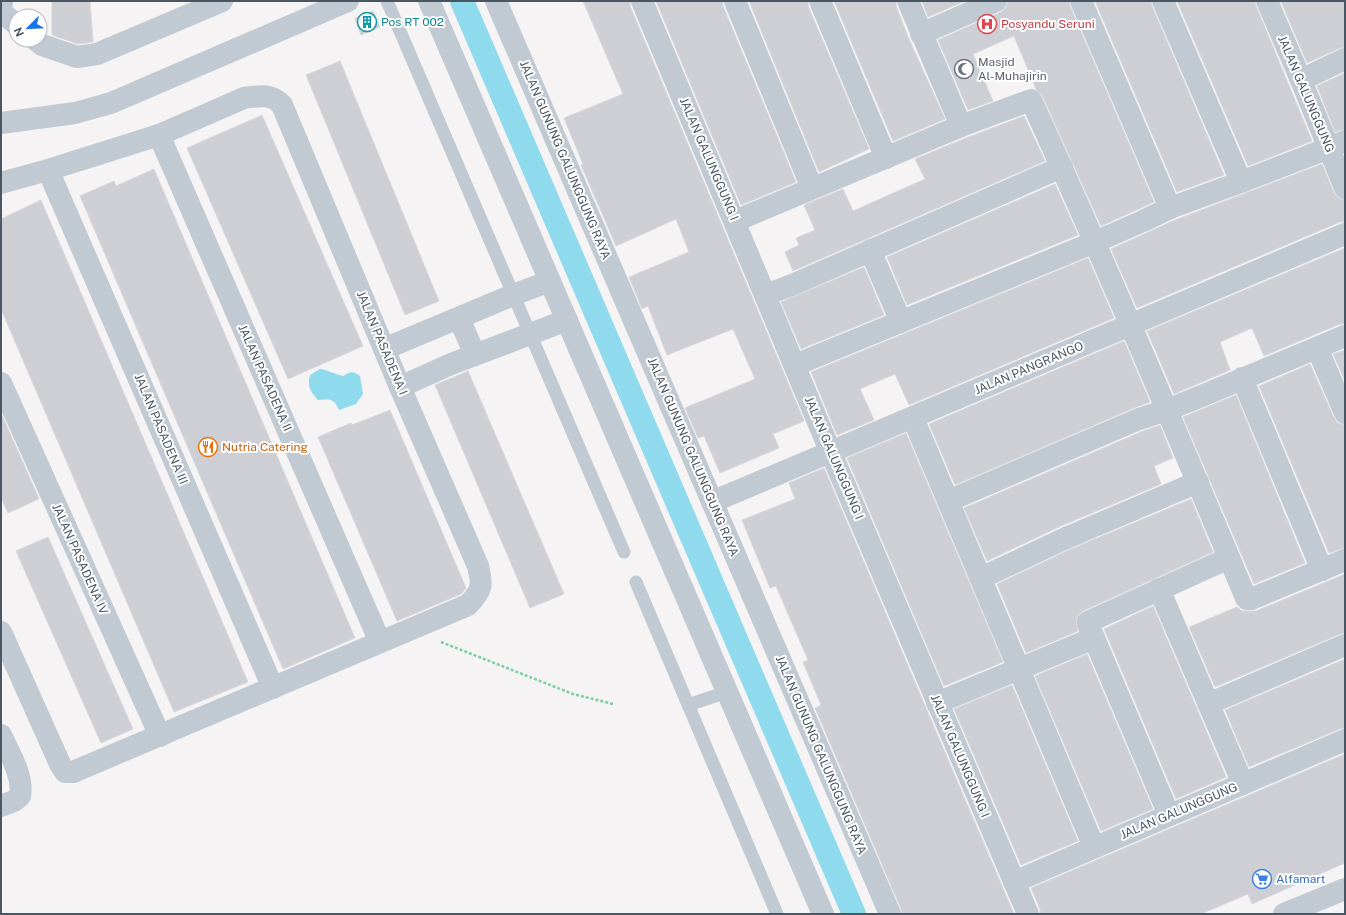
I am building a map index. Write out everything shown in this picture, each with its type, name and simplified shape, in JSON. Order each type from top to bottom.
[{"type":"street","points":[[1,12],[2,1]]},
{"type":"street","points":[[48,47],[77,57],[96,54],[222,1]]},
{"type":"street","points":[[1,123],[75,113],[111,103],[348,1]]},
{"type":"street","points":[[429,1],[823,914]]},
{"type":"street","name":"JALAN GUNUNG GALUNGGUNG RAYA","points":[[496,1],[890,914]]},
{"type":"street","name":"JALAN GALUNGGUNG I","points":[[642,1],[937,703],[1028,914]]},
{"type":"street","points":[[735,1],[812,188]]},
{"type":"street","points":[[820,1],[886,158]]},
{"type":"street","points":[[908,1],[961,126]]},
{"type":"street","points":[[921,34],[996,1]]},
{"type":"street","points":[[1081,1],[1170,208]]},
{"type":"street","points":[[1163,1],[1241,182]]},
{"type":"street","name":"JALAN GALUNGGUNG","points":[[1267,1],[1301,80],[1337,144],[1345,188]]},
{"type":"street","points":[[1301,80],[1345,59]]},
{"type":"street","name":"JALAN PASADENA I","points":[[159,135],[244,98],[267,96],[277,98],[282,105],[400,387],[478,566],[482,580],[477,596],[468,605],[406,632]]},
{"type":"street","points":[[735,221],[961,126],[1031,100],[1131,325],[1247,599],[1251,599],[1345,560]]},
{"type":"street","points":[[1,183],[48,170],[159,135]]},
{"type":"street","name":"JALAN PASADENA II","points":[[159,135],[380,642]]},
{"type":"street","points":[[795,365],[1095,242],[1170,208],[1337,144]]},
{"type":"street","points":[[765,295],[792,285],[1062,167]]},
{"type":"street","name":"JALAN PASADENA III","points":[[48,170],[273,688]]},
{"type":"street","name":"JALAN PANGRANGO","points":[[712,502],[1345,234]]},
{"type":"street","points":[[870,250],[901,322]]},
{"type":"street","points":[[384,349],[550,281]]},
{"type":"street","points":[[459,318],[475,355]]},
{"type":"street","points":[[400,387],[475,355],[567,320]]},
{"type":"street","points":[[948,501],[1139,419],[1167,410],[1345,336]]},
{"type":"street","points":[[1317,348],[1345,413]]},
{"type":"street","points":[[1242,378],[1322,570]]},
{"type":"street","name":"JALAN PASADENA IV","points":[[1,383],[160,736]]},
{"type":"street","points":[[913,418],[1094,848]]},
{"type":"street","points":[[981,578],[1066,538],[1198,482]]},
{"type":"street","points":[[937,703],[1019,669],[1091,630],[1159,589],[1229,558]]},
{"type":"street","points":[[1159,589],[1243,784]]},
{"type":"street","points":[[1091,630],[1169,815]]},
{"type":"street","points":[[1,632],[60,764],[65,772],[73,772],[406,632]]},
{"type":"street","points":[[1208,704],[1345,645]]},
{"type":"street","points":[[1,735],[16,769],[22,789],[20,796],[14,801],[1,806]]},
{"type":"street","name":"JALAN GALUNGGUNG","points":[[1014,882],[1345,740]]},
{"type":"street","points":[[1284,914],[1345,889]]},
{"type":"lane","points":[[387,1],[624,552]]},
{"type":"lane","points":[[636,582],[777,914]]},
{"type":"lane","points":[[688,705],[727,692]]},
{"type":"path","points":[[406,632],[441,642],[572,694],[612,704]]},
{"type":"water","points":[[320,369],[343,376],[352,372],[360,376],[363,394],[356,404],[339,410],[335,403],[331,400],[318,400],[311,391],[309,383],[310,375]]},
{"type":"building","points":[[52,1],[90,1],[93,42],[78,44],[52,35]]},
{"type":"building","points":[[583,1],[630,1],[630,6],[804,421],[773,434],[779,448],[720,473],[704,436],[698,438],[685,408],[755,379],[733,329],[667,355],[648,306],[642,309],[629,277],[689,252],[676,219],[616,246],[581,165],[583,164],[564,118],[623,94]]},
{"type":"building","points":[[656,1],[723,1],[723,6],[796,182],[741,205]]},
{"type":"building","points":[[749,1],[808,1],[808,6],[869,149],[819,172]]},
{"type":"building","points":[[834,1],[896,1],[896,6],[909,39],[945,119],[893,141]]},
{"type":"building","points":[[922,1],[965,1],[928,17]]},
{"type":"building","points":[[1008,1],[1069,1],[1154,202],[1101,226],[1042,95],[1036,89],[1014,36],[973,54],[993,101],[968,110],[938,40],[1001,12],[1006,8]]},
{"type":"building","points":[[1095,1],[1151,1],[1224,175],[1177,192]]},
{"type":"building","points":[[1177,1],[1255,1],[1312,141],[1248,166]]},
{"type":"building","points":[[1281,1],[1345,1],[1345,47],[1307,63]]},
{"type":"building","name":"Pos RT 002","points":[[373,11],[380,27],[361,35],[355,18]]},
{"type":"building","points":[[340,61],[439,301],[405,315],[306,75]]},
{"type":"building","points":[[1345,73],[1345,129],[1335,132],[1317,86]]},
{"type":"building","points":[[262,115],[363,346],[288,379],[187,148]]},
{"type":"building","points":[[1024,116],[1045,161],[793,271],[785,252],[799,245],[796,238],[815,230],[804,205],[843,189],[853,211],[925,179],[915,159]]},
{"type":"building","points":[[1322,164],[1334,193],[1338,198],[1345,200],[1345,222],[1340,222],[1137,308],[1111,249],[1175,220]]},
{"type":"building","points":[[154,169],[355,638],[283,669],[80,196],[114,181],[116,186]]},
{"type":"building","points":[[1055,184],[1078,235],[907,305],[887,257]]},
{"type":"building","points":[[41,200],[248,682],[174,712],[1,309],[1,219]]},
{"type":"building","points":[[1345,248],[1345,324],[1340,324],[1264,356],[1252,328],[1220,342],[1230,370],[1174,394],[1147,331]]},
{"type":"building","points":[[1088,258],[1114,318],[909,405],[895,374],[860,389],[874,420],[837,435],[811,372]]},
{"type":"building","points":[[864,267],[884,315],[801,349],[781,302]]},
{"type":"building","points":[[1124,341],[1150,402],[955,485],[929,424]]},
{"type":"building","points":[[1345,350],[1345,381],[1333,354]]},
{"type":"building","points":[[1310,364],[1334,418],[1338,423],[1345,425],[1345,548],[1329,553],[1259,386]]},
{"type":"building","points":[[468,371],[564,594],[530,608],[435,385]]},
{"type":"building","points":[[1236,395],[1305,563],[1254,584],[1183,417]]},
{"type":"building","points":[[390,410],[466,588],[461,594],[397,621],[318,437],[351,423],[352,425]]},
{"type":"building","points":[[1,413],[39,499],[8,513],[1,497]]},
{"type":"building","points":[[1160,425],[1173,458],[1154,466],[1161,484],[1061,526],[987,561],[964,508]]},
{"type":"building","points":[[906,433],[1003,662],[944,686],[847,458]]},
{"type":"building","points":[[824,468],[1014,914],[902,914],[815,708],[821,705],[803,662],[808,660],[776,586],[770,588],[742,520],[795,499],[789,483]]},
{"type":"building","points":[[1191,499],[1213,552],[1083,611],[1078,615],[1076,622],[1078,631],[1026,653],[997,584],[1071,549]]},
{"type":"building","points":[[48,537],[133,729],[101,743],[16,551]]},
{"type":"building","points":[[1345,574],[1345,633],[1215,687],[1189,627],[1237,607],[1242,611],[1256,611]]},
{"type":"building","points":[[1153,606],[1226,777],[1176,799],[1104,629]]},
{"type":"building","points":[[1087,654],[1153,809],[1101,831],[1035,676]]},
{"type":"building","points":[[1345,659],[1345,728],[1249,767],[1225,710]]},
{"type":"building","points":[[1012,685],[1078,841],[1021,865],[954,709]]},
{"type":"building","points":[[1345,754],[1345,863],[1252,904],[1248,894],[1201,914],[1040,914],[1040,909],[1031,888]]},
{"type":"waterway","points":[[462,1],[854,914]]},
{"type":"place","name":"Pos RT 002","points":[[367,22]]},
{"type":"place","name":"Posyandu Seruni","points":[[987,24]]},
{"type":"place","name":"Masjid Al-Muhajirin","points":[[964,69]]},
{"type":"place","name":"Nutria Catering","points":[[208,447]]},
{"type":"place","name":"Alfamart","points":[[1262,879]]}]
